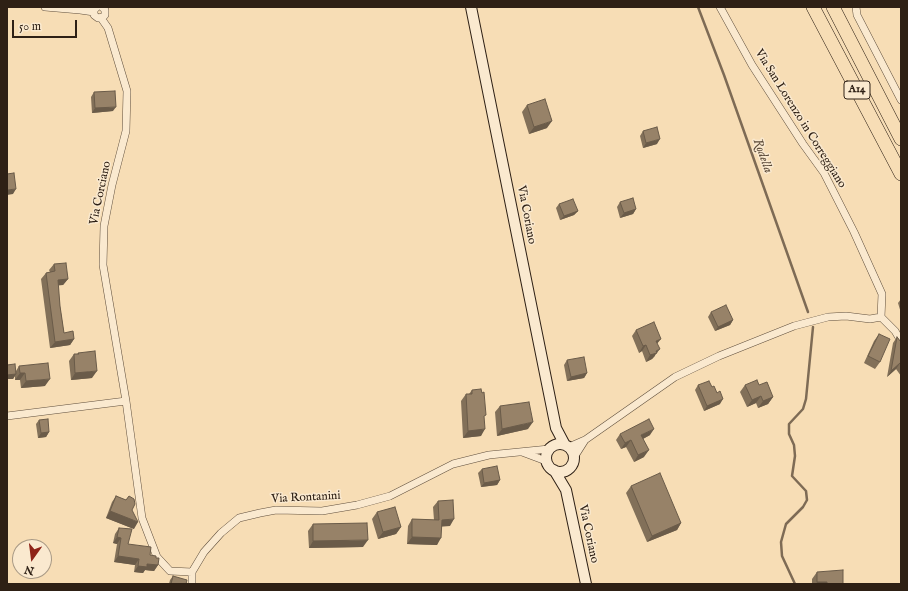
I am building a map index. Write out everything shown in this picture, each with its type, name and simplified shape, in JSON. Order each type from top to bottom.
[{"type":"highway","name":"A14","points":[[813,7],[901,174]]},
{"type":"highway","name":"A14","points":[[833,7],[901,139]]},
{"type":"main road","name":"Via Coriano","points":[[471,7],[556,428],[567,446]]},
{"type":"main road","name":"Via Coriano","points":[[551,447],[556,428]]},
{"type":"main road","points":[[561,444],[567,446],[573,454],[572,463],[563,471],[554,470],[546,461],[547,452],[551,447],[561,444]]},
{"type":"main road","name":"Via Coriano","points":[[566,490],[572,463]]},
{"type":"main road","name":"Via Coriano","points":[[554,470],[566,490],[586,584]]},
{"type":"street","name":"Via Corciano","points":[[45,7],[96,10],[96,17],[101,18],[108,28],[127,91],[126,130],[112,185],[104,226],[103,265],[126,401],[142,518],[157,557],[170,570],[192,572]]},
{"type":"street","name":"Via San Lorenzo in Correggiano","points":[[720,7],[752,65],[803,144],[824,173],[854,232],[882,294],[881,317]]},
{"type":"street","points":[[856,7],[857,16],[901,100]]},
{"type":"street","points":[[101,18],[105,15],[105,8]]},
{"type":"street","points":[[567,446],[585,440],[675,377],[719,356],[794,326],[828,317],[846,316],[870,319],[881,317],[901,341]]},
{"type":"street","points":[[7,416],[126,401]]},
{"type":"street","points":[[572,463],[585,440]]},
{"type":"street","name":"Via Rontanini","points":[[192,572],[204,552],[221,533],[239,518],[276,510],[322,510],[357,505],[390,496],[453,464],[489,455],[551,447]]},
{"type":"street","name":"Via Rontanini","points":[[520,451],[546,461]]},
{"type":"street","points":[[192,572],[192,584]]},
{"type":"building","points":[[115,91],[116,107],[95,108],[94,92]]},
{"type":"building","points":[[545,99],[552,121],[534,127],[527,105]]},
{"type":"building","points":[[657,127],[660,139],[646,143],[643,131]]},
{"type":"building","points":[[14,173],[16,189],[7,190],[7,174]]},
{"type":"building","points":[[633,198],[636,209],[624,213],[620,202]]},
{"type":"building","points":[[573,199],[578,211],[564,216],[559,204]]},
{"type":"building","points":[[66,263],[68,279],[58,280],[60,306],[64,333],[73,331],[74,339],[55,342],[46,273],[55,271],[54,264]]},
{"type":"building","points":[[726,305],[733,320],[718,327],[711,312]]},
{"type":"building","points":[[654,322],[661,339],[656,341],[660,349],[656,351],[657,353],[650,355],[646,345],[643,346],[636,330]]},
{"type":"building","points":[[879,334],[890,339],[880,362],[868,356]]},
{"type":"building","points":[[897,337],[901,342],[901,364],[900,363],[891,371]]},
{"type":"building","points":[[95,351],[97,371],[75,373],[74,354]]},
{"type":"building","points":[[584,357],[587,373],[571,377],[567,360]]},
{"type":"building","points":[[48,363],[50,379],[26,381],[25,373],[20,373],[19,366]]},
{"type":"building","points":[[15,364],[16,374],[7,375],[7,365]]},
{"type":"building","points":[[757,380],[759,385],[767,382],[773,397],[763,401],[761,396],[752,400],[745,385]]},
{"type":"building","points":[[709,381],[712,387],[714,386],[717,393],[720,391],[723,399],[707,406],[698,385]]},
{"type":"building","points":[[481,389],[482,393],[484,392],[486,415],[484,416],[485,429],[468,431],[466,394],[472,394],[472,390]]},
{"type":"building","points":[[529,402],[533,422],[502,429],[500,406]]},
{"type":"building","points":[[48,419],[49,432],[41,433],[39,420]]},
{"type":"building","points":[[649,419],[654,429],[641,435],[649,450],[638,455],[631,440],[625,443],[620,434]]},
{"type":"building","points":[[497,466],[500,480],[484,483],[482,469]]},
{"type":"building","points":[[660,473],[681,523],[652,536],[631,486]]},
{"type":"building","points":[[116,496],[126,500],[129,496],[134,499],[135,504],[132,510],[138,522],[110,511]]},
{"type":"building","points":[[453,500],[454,519],[442,520],[441,538],[412,537],[412,519],[439,520],[438,501]]},
{"type":"building","points":[[395,507],[401,527],[383,532],[377,512]]},
{"type":"building","points":[[367,523],[368,540],[313,541],[313,524]]},
{"type":"building","points":[[119,528],[132,529],[128,544],[151,547],[150,555],[159,558],[158,565],[147,564],[147,567],[138,566],[139,559],[118,556],[121,538],[117,537]]},
{"type":"building","points":[[843,570],[843,584],[827,584],[827,582],[817,582],[817,572]]},
{"type":"building","points":[[173,576],[187,580],[186,584],[171,584]]},
{"type":"waterway","name":"Rodella","points":[[698,7],[724,75],[808,312]]},
{"type":"waterway","name":"Rodella","points":[[795,584],[782,556],[781,542],[786,524],[803,507],[807,500],[806,491],[792,476],[795,456],[794,445],[789,434],[789,424],[803,409],[806,399],[813,327]]}]
